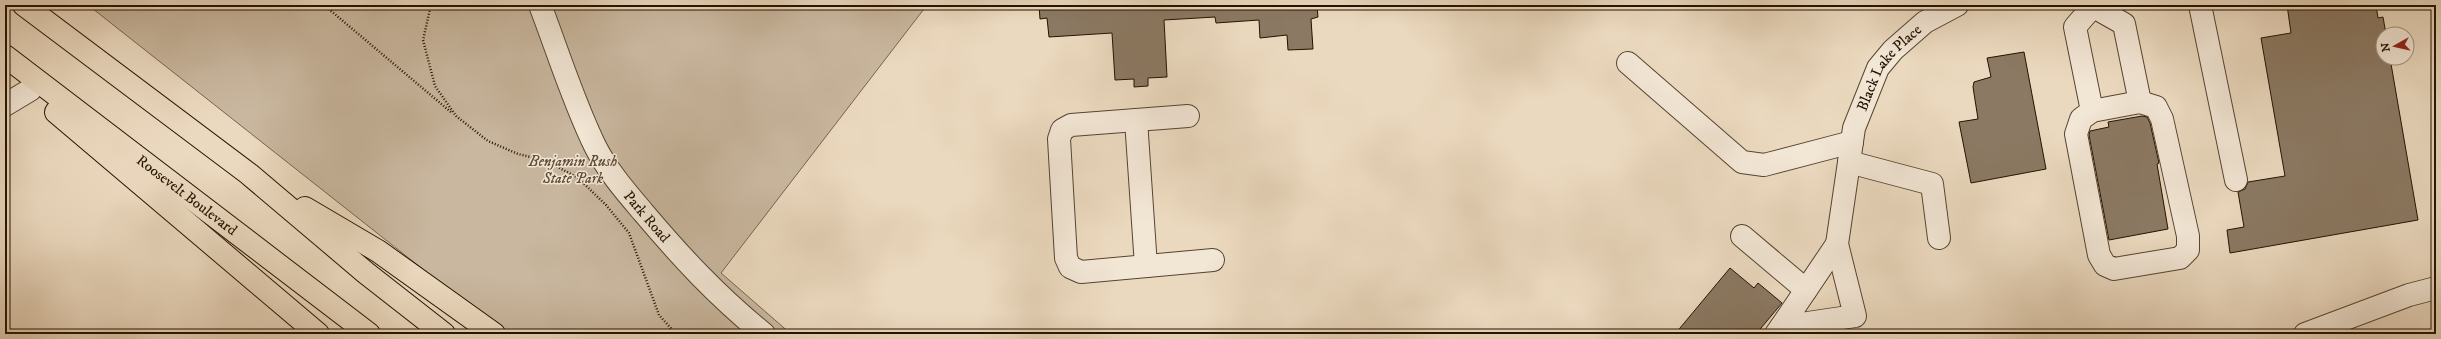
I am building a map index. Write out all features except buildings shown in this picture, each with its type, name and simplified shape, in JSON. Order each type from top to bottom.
[{"type":"highway","points":[[24,5],[249,174],[366,273],[444,334]]},
{"type":"highway","name":"Roosevelt Boulevard","points":[[5,56],[369,334]]},
{"type":"highway","name":"Roosevelt Boulevard","points":[[5,60],[30,90],[318,334]]},
{"type":"highway","points":[[249,174],[378,251],[494,334]]},
{"type":"street","name":"Park Road","points":[[540,5],[577,105],[596,147],[622,186],[682,259],[727,304],[764,334]]},
{"type":"street","name":"Black Lake Place","points":[[1837,244],[1852,144],[1878,68],[1893,50],[1925,22],[1957,5]]},
{"type":"street","points":[[2200,5],[2236,180]]},
{"type":"street","points":[[2092,111],[2075,27],[2094,6],[2124,24],[2140,102]]},
{"type":"street","points":[[1628,63],[1742,162],[1764,165],[1852,144],[1932,184],[1939,238]]},
{"type":"street","points":[[5,105],[30,90]]},
{"type":"street","points":[[2140,102],[2156,107],[2162,119],[2188,236],[2188,250],[2180,258],[2114,269],[2105,265],[2099,255],[2076,134],[2081,118],[2092,111],[2140,102]]},
{"type":"street","points":[[1188,116],[1071,125],[1062,130],[1059,139],[1066,258],[1070,267],[1081,272],[1213,260]]},
{"type":"street","points":[[1136,120],[1146,266]]},
{"type":"street","points":[[1742,236],[1806,290]]},
{"type":"street","points":[[1779,331],[1837,244]]},
{"type":"street","points":[[1779,331],[1855,316],[1837,244]]},
{"type":"street","points":[[2305,334],[2409,295],[2436,288]]},
{"type":"path","points":[[324,5],[488,141],[518,154],[547,161],[578,178],[606,205],[629,233],[659,315],[676,334]]},
{"type":"path","points":[[431,5],[424,40],[435,86],[456,116]]},
{"type":"green space","name":"Benjamin Rush State Park","points":[[88,5],[927,5],[721,273],[791,334],[505,334]]}]
